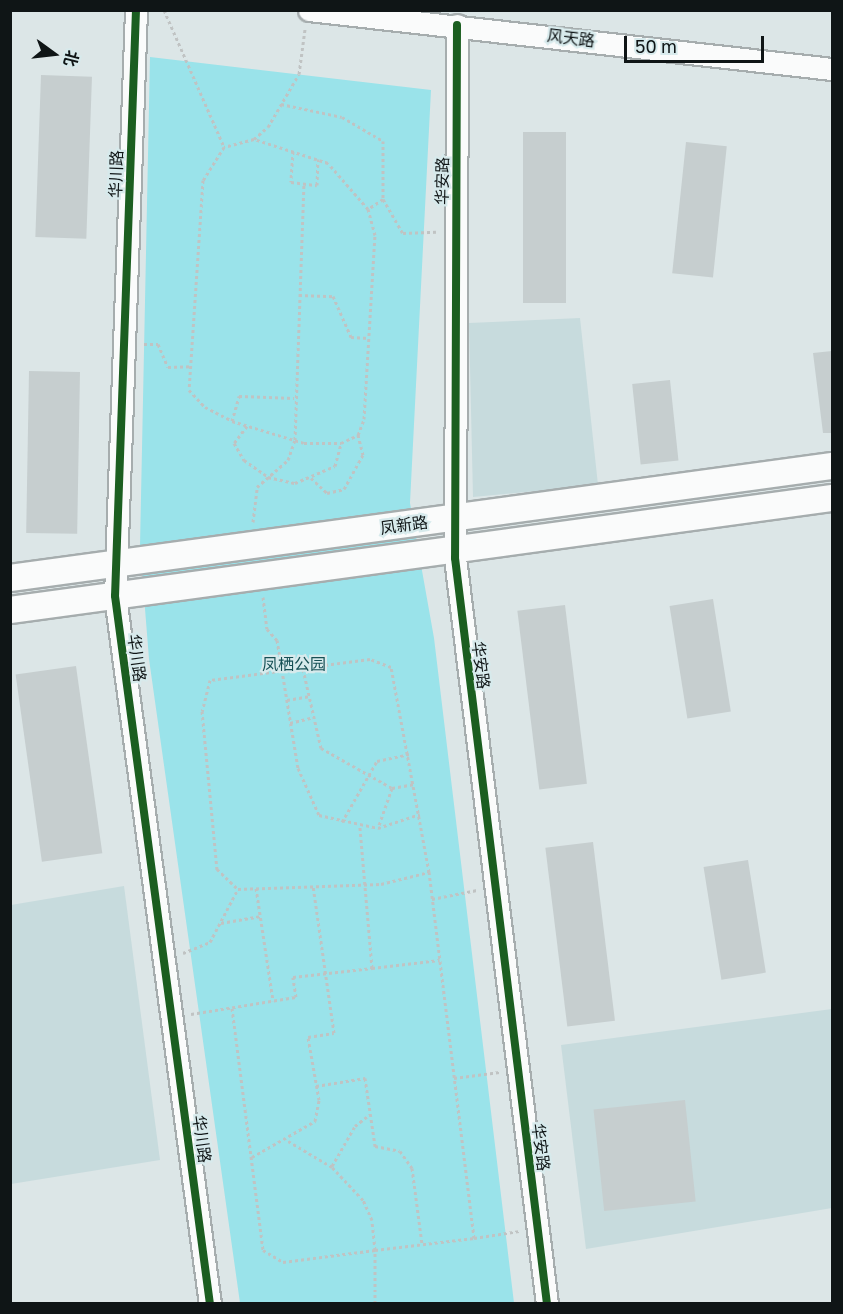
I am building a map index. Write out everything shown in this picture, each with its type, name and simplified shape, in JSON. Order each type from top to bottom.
[{"type":"main road","name":"凤新路","points":[[10,578],[832,466]]},
{"type":"main road","points":[[10,610],[832,498]]},
{"type":"street","name":"华川路","points":[[135,10],[115,596],[210,1304]]},
{"type":"street","name":"风天路","points":[[307,16],[457,25],[832,69]]},
{"type":"street","name":"华安路","points":[[457,25],[455,549],[547,1304]]},
{"type":"path","points":[[164,10],[224,147]]},
{"type":"path","points":[[254,139],[281,104],[299,75],[307,16]]},
{"type":"path","points":[[281,104],[342,117],[383,141],[383,199],[403,233],[424,233]]},
{"type":"path","points":[[311,478],[327,493],[344,489],[363,455],[358,435],[364,419],[375,235],[368,209],[318,159],[254,139],[224,147],[203,180],[189,390],[205,407],[232,421],[295,440],[341,444],[358,435]]},
{"type":"path","points":[[293,150],[291,182],[316,185],[318,159]]},
{"type":"path","points":[[256,545],[251,510],[257,487],[288,460],[295,440],[294,398],[304,183]]},
{"type":"path","points":[[368,209],[383,199]]},
{"type":"path","points":[[299,295],[333,297],[351,338],[369,338]]},
{"type":"path","points":[[144,344],[158,344],[168,367],[190,366]]},
{"type":"path","points":[[232,421],[239,396],[294,398]]},
{"type":"path","points":[[247,426],[234,443],[243,460],[268,477],[295,483],[335,466],[341,444]]},
{"type":"path","points":[[260,576],[267,629],[277,640],[290,723],[305,794],[320,815],[360,827],[378,828],[420,814]]},
{"type":"path","points":[[429,872],[362,884],[238,889],[217,869],[202,711],[210,680],[370,659],[391,667],[415,784],[429,872],[474,1238]]},
{"type":"path","points":[[303,669],[321,748],[392,788],[415,784]]},
{"type":"path","points":[[287,700],[309,696]]},
{"type":"path","points":[[290,723],[314,717]]},
{"type":"path","points":[[342,823],[377,762],[409,754]]},
{"type":"path","points":[[378,828],[392,788]]},
{"type":"path","points":[[360,827],[362,884],[372,968]]},
{"type":"path","points":[[251,1157],[288,1141],[315,1121],[316,1086],[308,1037],[334,1033],[313,886]]},
{"type":"path","points":[[256,888],[273,1001]]},
{"type":"path","points":[[191,951],[210,942],[238,889]]},
{"type":"path","points":[[432,899],[464,892]]},
{"type":"path","points":[[221,922],[261,916]]},
{"type":"path","points":[[171,1016],[296,997],[293,977],[440,960]]},
{"type":"path","points":[[232,1008],[263,1250],[283,1262],[505,1233]]},
{"type":"path","points":[[454,1078],[486,1074]]},
{"type":"path","points":[[316,1086],[365,1078],[375,1146],[400,1151],[412,1168],[422,1244]]},
{"type":"path","points":[[332,1167],[355,1126],[369,1115]]},
{"type":"path","points":[[288,1141],[332,1167],[363,1200],[372,1220],[375,1250],[375,1304]]},
{"type":"shaded area","points":[[580,318],[598,485],[473,497],[469,323]]},
{"type":"shaded area","points":[[124,886],[160,1160],[11,1184],[11,905]]},
{"type":"shaded area","points":[[832,1009],[832,1208],[586,1249],[561,1045]]},
{"type":"green space","name":"凤栖公园","points":[[150,57],[431,90],[410,503],[434,638],[514,1303],[240,1303],[149,659],[140,546]]},
{"type":"building","points":[[41,75],[92,77],[86,239],[35,237]]},
{"type":"building","points":[[523,132],[566,132],[566,303],[523,303]]},
{"type":"building","points":[[686,142],[727,146],[713,278],[672,273]]},
{"type":"building","points":[[832,351],[832,433],[823,433],[813,353]]},
{"type":"building","points":[[29,371],[80,372],[77,534],[26,533]]},
{"type":"building","points":[[670,380],[678,461],[641,465],[632,384]]},
{"type":"building","points":[[713,599],[731,712],[687,718],[670,606]]},
{"type":"building","points":[[565,605],[587,784],[539,790],[517,611]]},
{"type":"building","points":[[76,666],[102,853],[42,862],[16,674]]},
{"type":"building","points":[[593,842],[615,1021],[567,1027],[545,848]]},
{"type":"building","points":[[748,860],[766,973],[721,980],[704,867]]},
{"type":"building","points":[[685,1100],[696,1201],[604,1211],[594,1110]]},
{"type":"cycle path","points":[[136,10],[115,596],[210,1304]]},
{"type":"cycle path","points":[[457,25],[455,558],[547,1304]]}]
